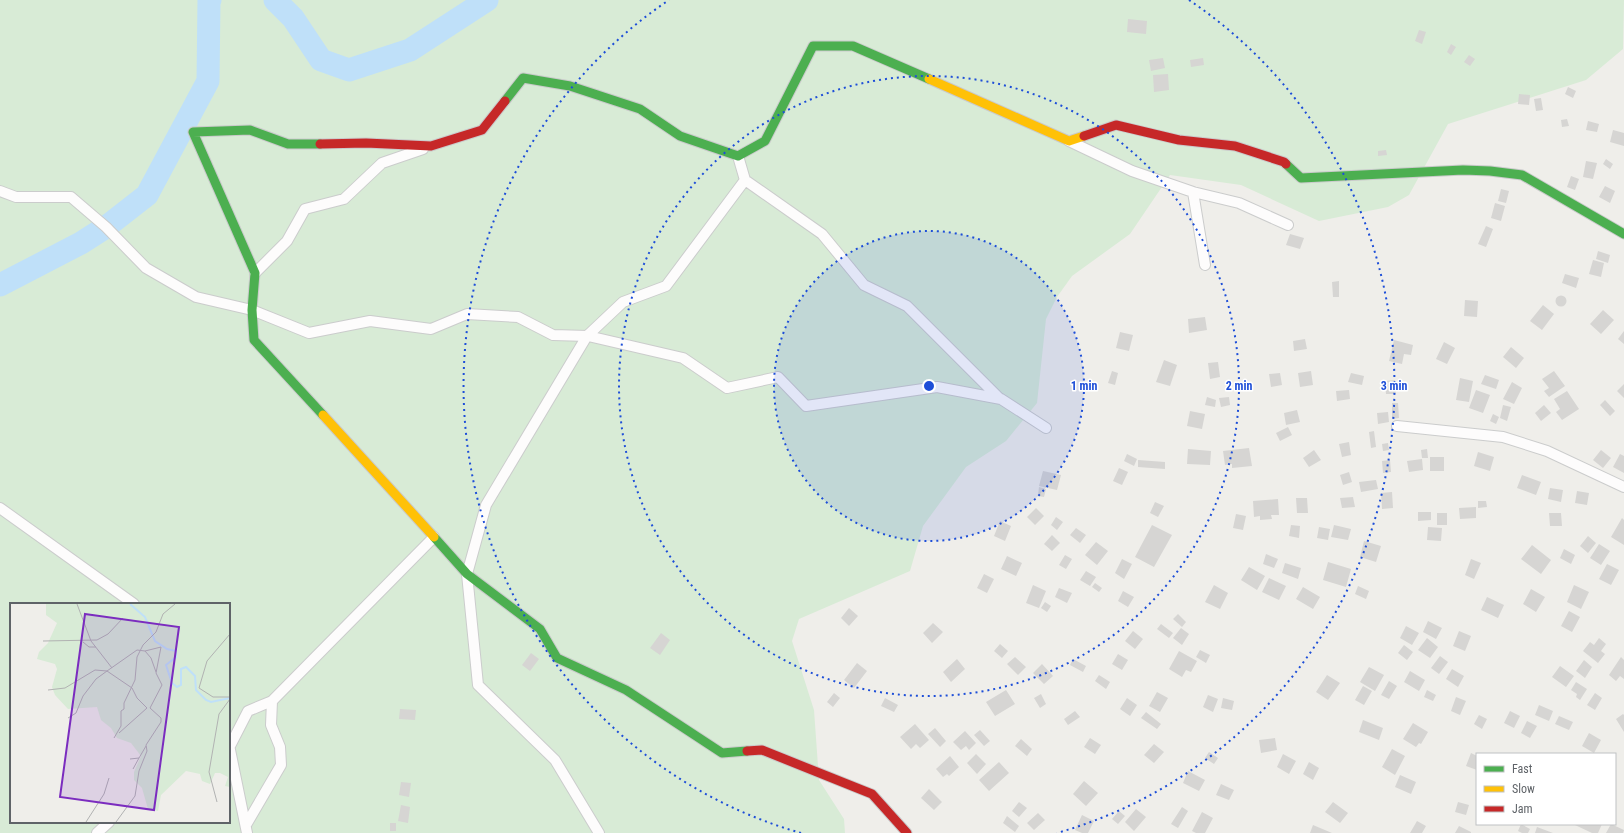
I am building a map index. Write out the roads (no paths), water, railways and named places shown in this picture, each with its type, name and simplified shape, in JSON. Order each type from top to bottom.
[{"type":"street","points":[[255,273],[287,241],[305,209],[344,199],[382,163],[482,130],[523,78],[570,86],[640,109],[680,136],[738,156],[765,141],[814,46],[853,46],[1069,141],[1132,172],[1193,192],[1239,203],[1288,225]]},
{"type":"street","points":[[1069,141],[1116,125],[1179,140],[1235,146],[1284,162],[1301,178],[1463,170],[1490,171],[1522,175],[1624,234]]},
{"type":"street","points":[[431,146],[366,143],[288,144],[250,130],[193,132],[255,273],[252,310],[254,340],[466,574],[540,629],[557,658],[626,690],[722,754],[762,750],[872,794],[907,833]]},
{"type":"street","points":[[738,156],[745,180],[822,234],[864,285],[907,306],[1001,399],[1046,428]]},
{"type":"street","points":[[599,833],[555,760],[478,685],[466,574],[486,505],[588,336],[623,302],[666,286],[745,180]]},
{"type":"street","points":[[0,191],[16,197],[71,197],[106,227],[146,268],[196,297],[252,310],[309,333],[370,321],[431,329],[467,314],[518,317],[553,335],[588,336],[683,358],[727,388],[778,377],[806,406],[937,387],[1001,399]]},
{"type":"street","points":[[1193,192],[1205,265]]},
{"type":"street","points":[[1397,426],[1503,437],[1547,451],[1624,487]]},
{"type":"street","points":[[0,508],[133,603]]},
{"type":"street","points":[[230,745],[248,712],[272,701],[434,537]]},
{"type":"street","points":[[247,829],[281,765],[280,747],[271,725],[272,701]]},
{"type":"street","points":[[230,752],[247,829]]},
{"type":"street","points":[[97,833],[108,823]]},
{"type":"waterway","points":[[0,285],[81,243],[106,227],[147,195],[208,81],[210,0]]},
{"type":"waterway","points":[[275,0],[293,18],[321,60],[349,70],[410,50],[487,0]]}]
